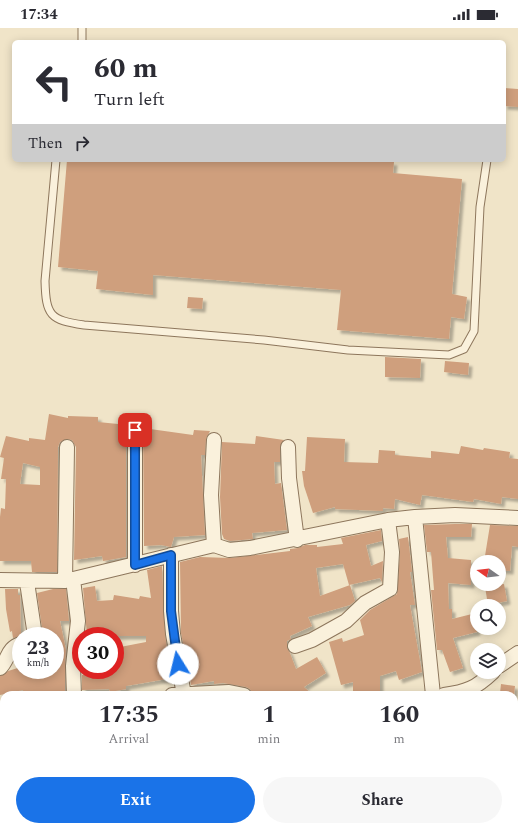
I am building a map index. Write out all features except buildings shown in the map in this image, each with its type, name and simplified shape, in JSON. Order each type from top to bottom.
[{"type":"street","points":[[135,430],[135,565]]},
{"type":"street","points":[[214,440],[211,495],[214,545]]},
{"type":"street","points":[[67,447],[69,580],[78,622],[73,666],[74,691]]},
{"type":"street","points":[[288,447],[289,478],[297,540]]},
{"type":"street","points":[[0,580],[27,582],[69,580],[214,545],[230,550],[297,540],[388,520],[455,515],[518,518]]},
{"type":"street","points":[[414,517],[433,691]]},
{"type":"street","points":[[295,646],[312,640],[346,621],[365,603],[390,589],[392,552],[388,520]]},
{"type":"street","points":[[171,555],[172,619],[180,691]]},
{"type":"street","points":[[27,582],[34,627]]},
{"type":"street","points":[[0,668],[5,663],[8,652],[12,648]]},
{"type":"street","points":[[506,661],[518,653]]},
{"type":"street","points":[[467,691],[480,684],[485,679]]},
{"type":"lane","points":[[82,28],[82,40]]},
{"type":"lane","points":[[56,162],[45,281],[45,297],[48,309],[60,320],[84,325],[264,340],[348,350],[449,355],[464,349],[474,331],[480,214],[487,162]]},
{"type":"route","points":[[135,430],[135,565],[171,555],[171,611],[178,664]]}]
